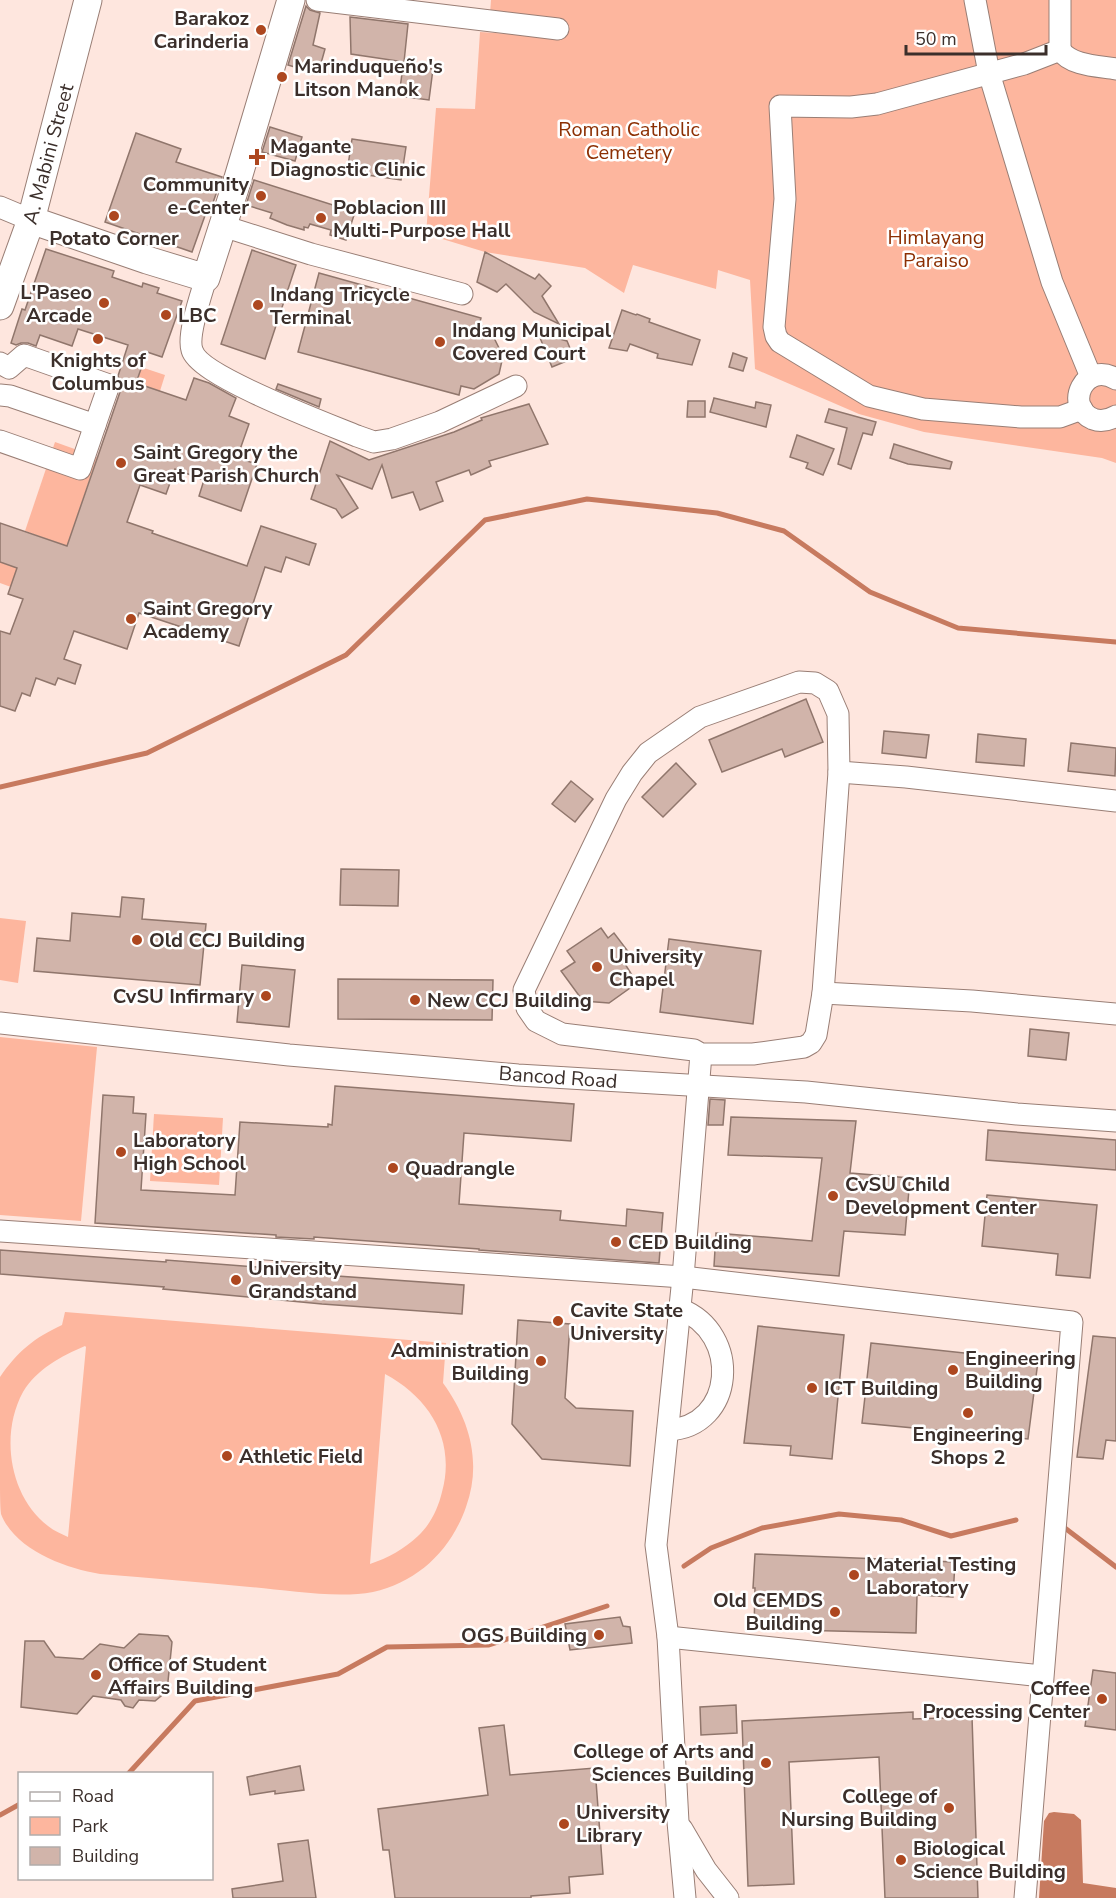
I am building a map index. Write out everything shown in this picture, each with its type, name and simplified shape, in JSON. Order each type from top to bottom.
[{"type":"main road","name":"A. Mabini Street","points":[[0,306],[31,220],[88,0]]},
{"type":"main road","points":[[31,220],[206,278],[291,0]]},
{"type":"street","points":[[317,0],[558,29]]},
{"type":"street","points":[[975,0],[989,73],[1052,282],[1091,377]]},
{"type":"street","points":[[1060,0],[1060,50],[1066,57],[1075,61],[1116,69]]},
{"type":"street","points":[[1060,50],[1024,64],[877,104],[851,107],[780,106],[784,199],[774,327],[780,342],[869,396],[923,410],[1021,417],[1060,417],[1082,408]]},
{"type":"street","points":[[0,207],[31,220]]},
{"type":"street","points":[[223,226],[311,254],[462,294]]},
{"type":"street","points":[[206,278],[191,338],[192,350],[198,361],[248,390],[374,442],[392,440],[440,422],[516,386]]},
{"type":"street","points":[[0,363],[9,368],[24,355],[109,385],[80,469],[0,441]]},
{"type":"street","points":[[1113,424],[1092,419],[1079,402],[1081,387],[1091,377],[1106,374],[1116,379]]},
{"type":"street","points":[[0,395],[10,396],[95,425]]},
{"type":"street","points":[[799,682],[815,683],[828,691],[838,714],[839,772],[823,993],[816,1035],[811,1043],[804,1047],[753,1054],[701,1054],[694,1050],[562,1034],[536,1021],[527,1008],[524,990],[616,799],[648,753],[699,717],[799,682]]},
{"type":"street","points":[[839,772],[906,777],[1116,801]]},
{"type":"street","points":[[823,993],[972,1001],[1116,1014]]},
{"type":"street","name":"Bancod Road","points":[[0,1023],[417,1066],[806,1092],[1017,1114],[1116,1121]]},
{"type":"street","points":[[685,1898],[678,1822],[668,1636],[656,1545],[683,1277],[701,1054]]},
{"type":"street","points":[[0,1231],[683,1277],[1072,1322],[1025,1898]]},
{"type":"street","points":[[668,1430],[681,1429],[694,1424],[703,1416],[717,1396],[723,1372],[715,1337],[699,1319],[680,1309]]},
{"type":"street","points":[[668,1636],[1042,1676]]},
{"type":"street","points":[[678,1822],[706,1870],[728,1898]]},
{"type":"green space","name":"Himlayang Paraiso","points":[[491,0],[1116,0],[1116,463],[1102,458],[924,432],[859,414],[755,369],[750,280],[718,270],[716,289],[633,265],[624,293],[585,268],[485,252],[426,234],[436,108],[475,109],[480,32],[558,37],[490,14]]},
{"type":"green space","points":[[141,367],[165,375],[160,391],[136,383]]},
{"type":"green space","points":[[55,442],[97,457],[67,546],[25,531]]},
{"type":"green space","points":[[0,562],[17,568],[11,587],[0,583]]},
{"type":"green space","points":[[0,918],[26,921],[18,983],[0,980]]},
{"type":"green space","points":[[0,1037],[97,1047],[81,1221],[0,1215]]},
{"type":"green space","points":[[154,1114],[223,1118],[219,1185],[150,1181]]},
{"type":"green space","name":"Athletic Field","points":[[65,1312],[446,1343],[443,1383],[466,1427],[473,1458],[471,1491],[460,1523],[442,1550],[418,1572],[389,1587],[359,1594],[312,1593],[100,1574],[57,1562],[17,1538],[1,1514],[0,1377],[27,1346],[62,1325]],"holes":[[[86,1347],[68,1537],[48,1526],[24,1498],[12,1464],[12,1426],[23,1392],[35,1377],[67,1354]],[[385,1374],[415,1395],[427,1408],[442,1439],[445,1473],[438,1504],[430,1522],[422,1532],[401,1549],[370,1564]]]},
{"type":"shaded area","points":[[1049,1813],[1074,1814],[1081,1820],[1083,1883],[1116,1888],[1116,1898],[1039,1898],[1044,1821]]},
{"type":"building","points":[[306,6],[320,13],[313,45],[325,49],[318,74],[288,65]]},
{"type":"building","points":[[350,17],[408,24],[404,62],[351,54]]},
{"type":"building","points":[[403,66],[433,69],[429,100],[399,96]]},
{"type":"building","points":[[270,127],[302,137],[295,161],[262,152]]},
{"type":"building","points":[[136,133],[181,149],[176,162],[222,177],[192,252],[105,222]]},
{"type":"building","points":[[352,139],[406,147],[401,180],[347,172]]},
{"type":"building","points":[[254,180],[355,212],[346,240],[330,235],[331,230],[310,224],[308,228],[304,227],[304,230],[287,225],[270,218],[272,213],[246,205]]},
{"type":"building","points":[[46,249],[114,271],[112,277],[142,287],[143,283],[159,288],[157,293],[182,301],[162,357],[147,352],[136,383],[186,400],[194,378],[209,383],[236,398],[229,416],[249,424],[237,458],[257,464],[241,511],[199,496],[204,480],[175,469],[166,494],[140,485],[127,522],[247,566],[261,526],[316,544],[309,565],[286,557],[281,572],[265,567],[239,646],[139,613],[127,649],[74,631],[64,659],[81,665],[75,684],[58,678],[55,685],[36,678],[30,696],[22,693],[15,711],[0,706],[0,631],[10,634],[23,599],[8,594],[17,568],[0,562],[0,523],[67,546],[121,389],[118,376],[128,345],[78,329],[72,346],[40,335],[36,346],[28,343],[16,345],[11,343]]},
{"type":"building","name":"Indang Tricycle Terminal","points":[[252,250],[296,265],[265,359],[221,344]]},
{"type":"building","points":[[485,252],[535,279],[539,274],[551,286],[542,296],[559,324],[534,312],[506,284],[497,292],[477,282]]},
{"type":"building","points":[[319,273],[481,318],[479,325],[489,328],[503,356],[499,374],[474,389],[461,386],[459,395],[298,352]]},
{"type":"building","points":[[622,310],[700,340],[692,365],[657,358],[658,354],[630,344],[627,351],[609,348]]},
{"type":"building","points":[[538,333],[567,341],[574,358],[552,367]]},
{"type":"building","points":[[733,353],[747,358],[743,371],[729,367]]},
{"type":"building","points":[[278,384],[321,399],[319,407],[276,389]]},
{"type":"building","points":[[714,398],[755,408],[756,402],[771,405],[766,427],[710,412]]},
{"type":"building","points":[[688,401],[705,401],[705,417],[687,417]]},
{"type":"building","points":[[529,404],[548,444],[489,461],[491,466],[471,475],[469,470],[436,482],[443,501],[420,510],[413,492],[392,498],[382,465],[372,489],[337,475],[358,508],[342,518],[336,509],[311,499],[330,441],[369,460],[454,432],[482,420],[481,418]]},
{"type":"building","points":[[829,409],[876,422],[872,435],[863,433],[851,469],[838,464],[847,428],[825,422]]},
{"type":"building","points":[[797,435],[834,449],[823,475],[806,468],[808,463],[790,457]]},
{"type":"building","points":[[894,444],[952,462],[950,469],[908,464],[890,458]]},
{"type":"building","points":[[806,699],[823,742],[785,757],[782,749],[722,772],[709,740]]},
{"type":"building","points":[[884,731],[929,735],[926,758],[882,753]]},
{"type":"building","points":[[978,734],[1026,739],[1024,766],[976,762]]},
{"type":"building","points":[[1071,743],[1116,748],[1115,776],[1068,771]]},
{"type":"building","points":[[676,763],[696,784],[663,817],[642,797]]},
{"type":"building","points":[[571,781],[593,799],[575,822],[552,804]]},
{"type":"building","points":[[341,869],[399,870],[398,906],[340,905]]},
{"type":"building","name":"Old CCJ Building","points":[[122,897],[144,899],[142,919],[206,924],[200,985],[34,971],[37,938],[70,941],[72,913],[120,917]]},
{"type":"building","name":"University Chapel","points":[[601,928],[608,938],[614,933],[633,958],[625,964],[637,983],[609,1003],[583,1001],[561,971],[575,962],[567,951]]},
{"type":"building","points":[[669,939],[761,951],[753,1024],[660,1012]]},
{"type":"building","name":"CvSU Infirmary","points":[[242,965],[295,970],[289,1027],[237,1022]]},
{"type":"building","name":"New CCJ Building","points":[[338,979],[493,980],[492,1020],[338,1019]]},
{"type":"building","points":[[1030,1029],[1069,1033],[1066,1060],[1028,1056]]},
{"type":"building","points":[[335,1086],[574,1104],[571,1141],[464,1133],[459,1204],[561,1211],[560,1220],[626,1226],[627,1209],[663,1213],[659,1263],[95,1223],[103,1095],[134,1097],[133,1113],[146,1114],[141,1190],[235,1195],[240,1122],[328,1127],[328,1124],[332,1125]]},
{"type":"building","points":[[710,1099],[725,1100],[723,1125],[708,1125]]},
{"type":"building","name":"CvSU Child Development Center","points":[[731,1117],[856,1121],[850,1173],[910,1178],[905,1235],[844,1231],[839,1276],[714,1266],[716,1233],[812,1241],[822,1158],[728,1155]]},
{"type":"building","points":[[988,1130],[1116,1140],[1116,1170],[986,1160]]},
{"type":"building","points":[[987,1195],[1097,1205],[1090,1278],[1056,1275],[1058,1254],[982,1246]]},
{"type":"building","points":[[0,1250],[166,1262],[166,1260],[309,1271],[309,1274],[464,1285],[462,1314],[322,1304],[163,1289],[164,1287],[0,1274]]},
{"type":"building","name":"Administration Building","points":[[518,1320],[570,1324],[565,1398],[576,1408],[633,1411],[630,1466],[542,1459],[512,1424]]},
{"type":"building","name":"ICT Building","points":[[758,1326],[844,1335],[832,1459],[790,1455],[791,1446],[744,1443]]},
{"type":"building","points":[[1093,1336],[1116,1338],[1116,1441],[1106,1440],[1103,1459],[1077,1457]]},
{"type":"building","points":[[871,1343],[1038,1361],[1028,1439],[862,1423]]},
{"type":"building","points":[[755,1554],[955,1562],[953,1597],[917,1595],[916,1633],[754,1629]]},
{"type":"building","name":"OGS Building","points":[[620,1617],[623,1626],[630,1627],[632,1643],[570,1650],[565,1624]]},
{"type":"building","name":"Office of Student Affairs Building","points":[[139,1634],[168,1636],[172,1642],[167,1691],[155,1701],[139,1700],[133,1708],[125,1706],[121,1700],[93,1696],[77,1714],[21,1707],[25,1641],[44,1641],[55,1657],[83,1659],[100,1644],[124,1648]]},
{"type":"building","name":"Coffee Processing Center","points":[[1093,1670],[1116,1673],[1116,1730],[1085,1726]]},
{"type":"building","points":[[736,1705],[737,1733],[701,1735],[700,1707]]},
{"type":"building","points":[[913,1712],[913,1719],[972,1717],[978,1898],[885,1898],[879,1757],[789,1762],[794,1884],[748,1886],[742,1721]]},
{"type":"building","points":[[504,1725],[510,1775],[595,1768],[603,1874],[569,1877],[570,1893],[531,1896],[531,1898],[395,1898],[389,1850],[383,1850],[378,1809],[488,1795],[479,1728]]},
{"type":"building","points":[[300,1766],[304,1790],[250,1795],[247,1777]]},
{"type":"building","points":[[308,1840],[316,1898],[233,1898],[232,1889],[283,1881],[278,1844]]},
{"type":"waterway","points":[[0,787],[147,753],[346,655],[485,520],[587,499],[717,513],[784,531],[870,592],[958,628],[1116,642]]},
{"type":"waterway","points":[[684,1566],[711,1548],[762,1528],[839,1514],[901,1520],[951,1536],[1016,1520]]},
{"type":"waterway","points":[[1061,1525],[1116,1567]]},
{"type":"waterway","points":[[130,1772],[195,1701],[338,1674],[387,1647],[489,1645],[607,1606]]},
{"type":"waterway","points":[[0,1815],[18,1805]]},
{"type":"place","name":"Barakoz Carinderia","points":[[261,30]]},
{"type":"place","name":"Marinduqueño's Litson Manok","points":[[282,77]]},
{"type":"place","name":"Magante Diagnostic Clinic","points":[[257,157]]},
{"type":"place","name":"Community e-Center","points":[[261,196]]},
{"type":"place","name":"Potato Corner","points":[[114,216]]},
{"type":"place","name":"Poblacion III Multi-Purpose Hall","points":[[321,218]]},
{"type":"place","name":"L'Paseo Arcade","points":[[104,303]]},
{"type":"place","name":"Indang Tricycle Terminal","points":[[258,305]]},
{"type":"place","name":"LBC","points":[[166,315]]},
{"type":"place","name":"Knights of Columbus","points":[[98,339]]},
{"type":"place","name":"Indang Municipal Covered Court","points":[[440,342]]},
{"type":"place","name":"Saint Gregory the Great Parish Church","points":[[121,463]]},
{"type":"place","name":"Saint Gregory Academy","points":[[131,619]]},
{"type":"place","name":"Old CCJ Building","points":[[137,940]]},
{"type":"place","name":"University Chapel","points":[[597,967]]},
{"type":"place","name":"CvSU Infirmary","points":[[266,996]]},
{"type":"place","name":"New CCJ Building","points":[[415,1000]]},
{"type":"place","name":"Laboratory High School","points":[[121,1152]]},
{"type":"place","name":"Quadrangle","points":[[393,1168]]},
{"type":"place","name":"CvSU Child Development Center","points":[[833,1196]]},
{"type":"place","name":"CED Building","points":[[616,1242]]},
{"type":"place","name":"University Grandstand","points":[[236,1280]]},
{"type":"place","name":"Cavite State University","points":[[558,1321]]},
{"type":"place","name":"Administration Building","points":[[541,1361]]},
{"type":"place","name":"Engineering Building","points":[[953,1370]]},
{"type":"place","name":"ICT Building","points":[[812,1388]]},
{"type":"place","name":"Engineering Shops 2","points":[[968,1413]]},
{"type":"place","name":"Athletic Field","points":[[227,1456]]},
{"type":"place","name":"Material Testing Laboratory","points":[[854,1575]]},
{"type":"place","name":"Old CEMDS Building","points":[[835,1612]]},
{"type":"place","name":"OGS Building","points":[[599,1635]]},
{"type":"place","name":"Office of Student Affairs Building","points":[[96,1675]]},
{"type":"place","name":"Coffee Processing Center","points":[[1102,1699]]},
{"type":"place","name":"College of Arts and Sciences Building","points":[[766,1763]]},
{"type":"place","name":"College of Nursing Building","points":[[949,1808]]},
{"type":"place","name":"University Library","points":[[564,1824]]},
{"type":"place","name":"Biological Science Building","points":[[901,1860]]},
{"type":"park label","name":"Roman Catholic Cemetery","points":[[629,140]]}]
